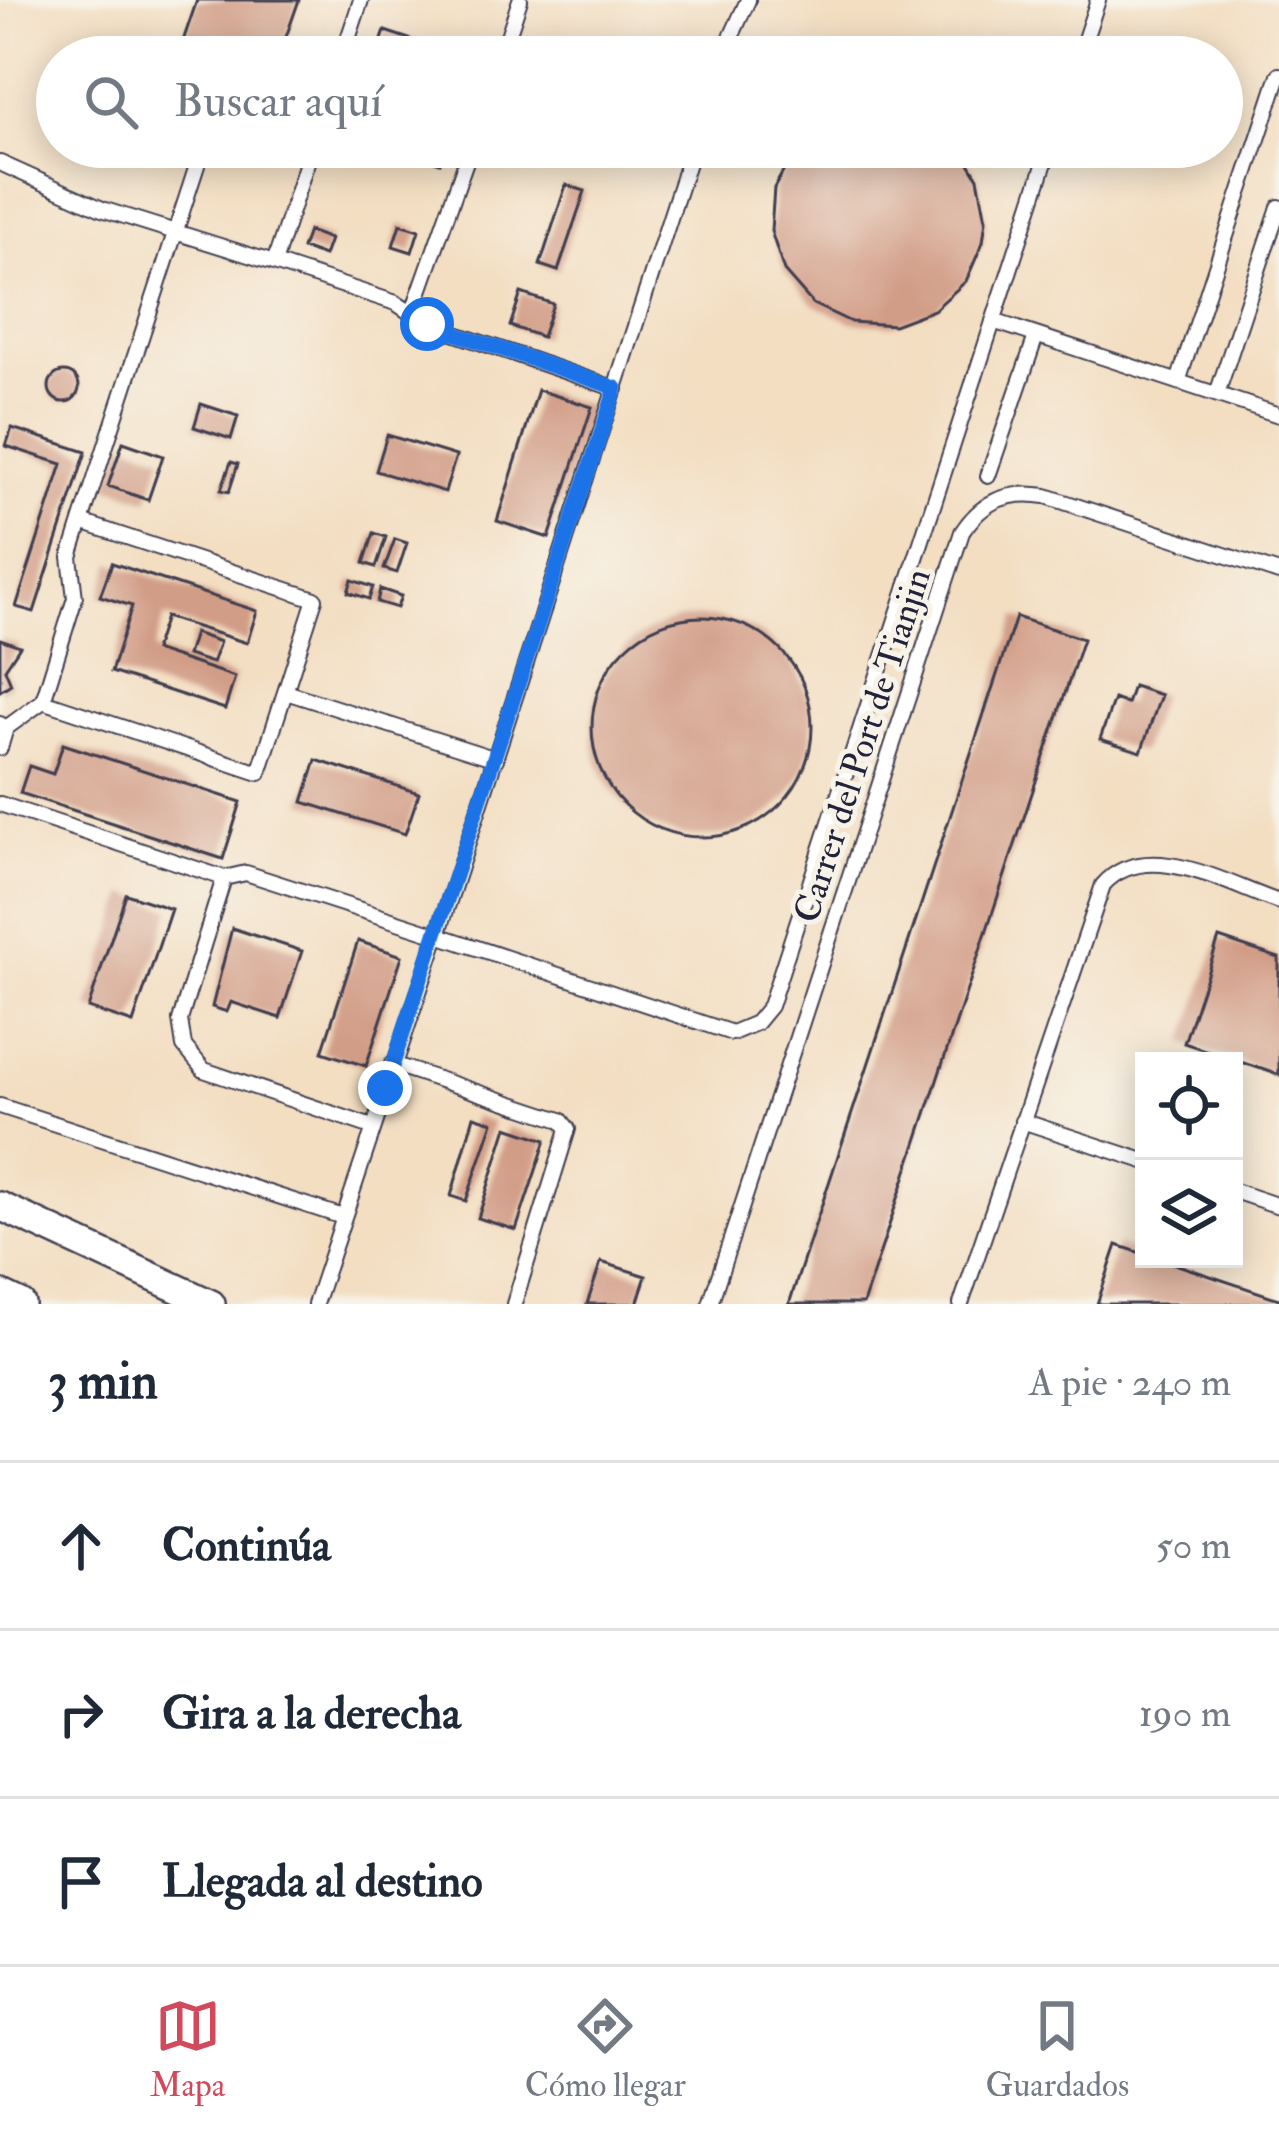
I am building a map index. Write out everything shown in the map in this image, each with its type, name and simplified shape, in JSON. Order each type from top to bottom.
[{"type":"street","points":[[0,1206],[211,1304]]},
{"type":"street","points":[[0,1294],[21,1304]]},
{"type":"lane","points":[[349,36],[361,0]]},
{"type":"lane","points":[[508,36],[520,0]]},
{"type":"lane","points":[[732,36],[748,0]]},
{"type":"lane","points":[[1086,36],[1098,0]]},
{"type":"lane","points":[[1178,382],[1279,75]]},
{"type":"lane","points":[[0,164],[63,193],[397,303],[427,324],[616,388]]},
{"type":"lane","points":[[0,748],[3,726],[43,701],[75,598],[70,557],[196,168]]},
{"type":"lane","points":[[274,263],[305,168]]},
{"type":"lane","points":[[412,314],[464,168]]},
{"type":"lane","points":[[314,1304],[686,168]]},
{"type":"lane","points":[[0,804],[224,878],[246,873],[732,1034],[764,1015],[1043,168]]},
{"type":"lane","points":[[1217,394],[1279,207]]},
{"type":"lane","points":[[993,321],[1279,415]]},
{"type":"lane","points":[[988,476],[1036,336]]},
{"type":"lane","name":"Carrer del Port de Tianjin","points":[[710,1304],[962,532],[974,514],[1009,495],[1046,496],[1279,574]]},
{"type":"lane","points":[[43,701],[259,773],[315,599],[81,522]]},
{"type":"lane","points":[[286,692],[496,759]]},
{"type":"lane","points":[[961,1304],[1096,899],[1113,873],[1139,862],[1154,862],[1279,902]]},
{"type":"lane","points":[[224,878],[180,1020],[184,1046],[204,1070],[372,1127]]},
{"type":"lane","points":[[392,1064],[561,1120],[568,1129],[514,1304]]},
{"type":"lane","points":[[0,1106],[343,1217]]},
{"type":"lane","points":[[1022,1121],[1141,1160]]},
{"type":"lane","points":[[1243,1194],[1279,1206]]},
{"type":"building","points":[[197,0],[299,0],[286,36],[185,36]]},
{"type":"building","points":[[785,168],[972,168],[986,220],[983,242],[966,281],[934,310],[894,325],[851,322],[813,304],[784,271],[771,231],[774,188]]},
{"type":"building","points":[[566,185],[585,191],[558,271],[540,265]]},
{"type":"building","points":[[400,224],[419,230],[412,252],[393,246]]},
{"type":"building","points":[[308,231],[330,239],[324,256],[302,248]]},
{"type":"building","points":[[521,293],[553,304],[542,337],[510,326]]},
{"type":"building","points":[[64,372],[75,376],[79,387],[75,398],[64,402],[53,398],[49,387],[53,376]]},
{"type":"building","points":[[538,390],[592,407],[549,538],[497,521]]},
{"type":"building","points":[[201,404],[238,416],[231,439],[194,427]]},
{"type":"building","points":[[12,428],[86,452],[34,612],[16,607],[62,464],[6,446]]},
{"type":"building","points":[[387,435],[456,456],[445,492],[376,471]]},
{"type":"building","points":[[123,442],[163,456],[148,500],[108,486]]},
{"type":"building","points":[[231,462],[238,464],[229,492],[221,490]]},
{"type":"building","points":[[374,533],[386,537],[376,567],[364,563]]},
{"type":"building","points":[[395,539],[407,543],[397,573],[384,569]]},
{"type":"building","points":[[112,563],[257,611],[247,643],[165,617],[154,650],[235,677],[225,709],[111,672],[132,606],[100,596]]},
{"type":"building","points":[[352,580],[373,587],[369,599],[348,592]]},
{"type":"building","points":[[380,589],[401,596],[397,608],[377,602]]},
{"type":"building","points":[[702,617],[744,625],[780,649],[804,685],[812,727],[804,769],[780,805],[744,829],[702,837],[660,829],[624,805],[600,769],[592,727],[600,685],[624,649],[660,625]]},
{"type":"building","points":[[1016,617],[1083,639],[863,1304],[789,1304]]},
{"type":"building","points":[[194,633],[220,642],[212,663],[187,655]]},
{"type":"building","points":[[0,639],[20,646],[5,669],[11,684],[0,691]]},
{"type":"building","points":[[1133,686],[1161,695],[1141,752],[1100,739],[1114,699],[1127,704]]},
{"type":"building","points":[[63,744],[241,802],[223,859],[20,793],[29,766],[53,774]]},
{"type":"building","points":[[316,760],[419,793],[405,834],[303,802]]},
{"type":"building","points":[[126,894],[171,909],[133,1023],[88,1008]]},
{"type":"building","points":[[232,928],[302,951],[280,1018],[231,1002],[227,1012],[212,1007]]},
{"type":"building","points":[[1219,938],[1279,958],[1279,1075],[1243,1063],[1243,1052],[1211,1052],[1184,1043]]},
{"type":"building","points":[[358,941],[402,956],[366,1066],[322,1052]]},
{"type":"building","points":[[474,1116],[493,1122],[466,1201],[451,1196]]},
{"type":"building","points":[[507,1127],[546,1140],[516,1230],[478,1218]]},
{"type":"building","points":[[1117,1245],[1135,1251],[1135,1268],[1187,1268],[1279,1299],[1279,1304],[1097,1304]]},
{"type":"building","points":[[601,1262],[646,1276],[637,1304],[587,1304]]},
{"type":"route","points":[[385,1088],[616,388],[427,324]]}]
